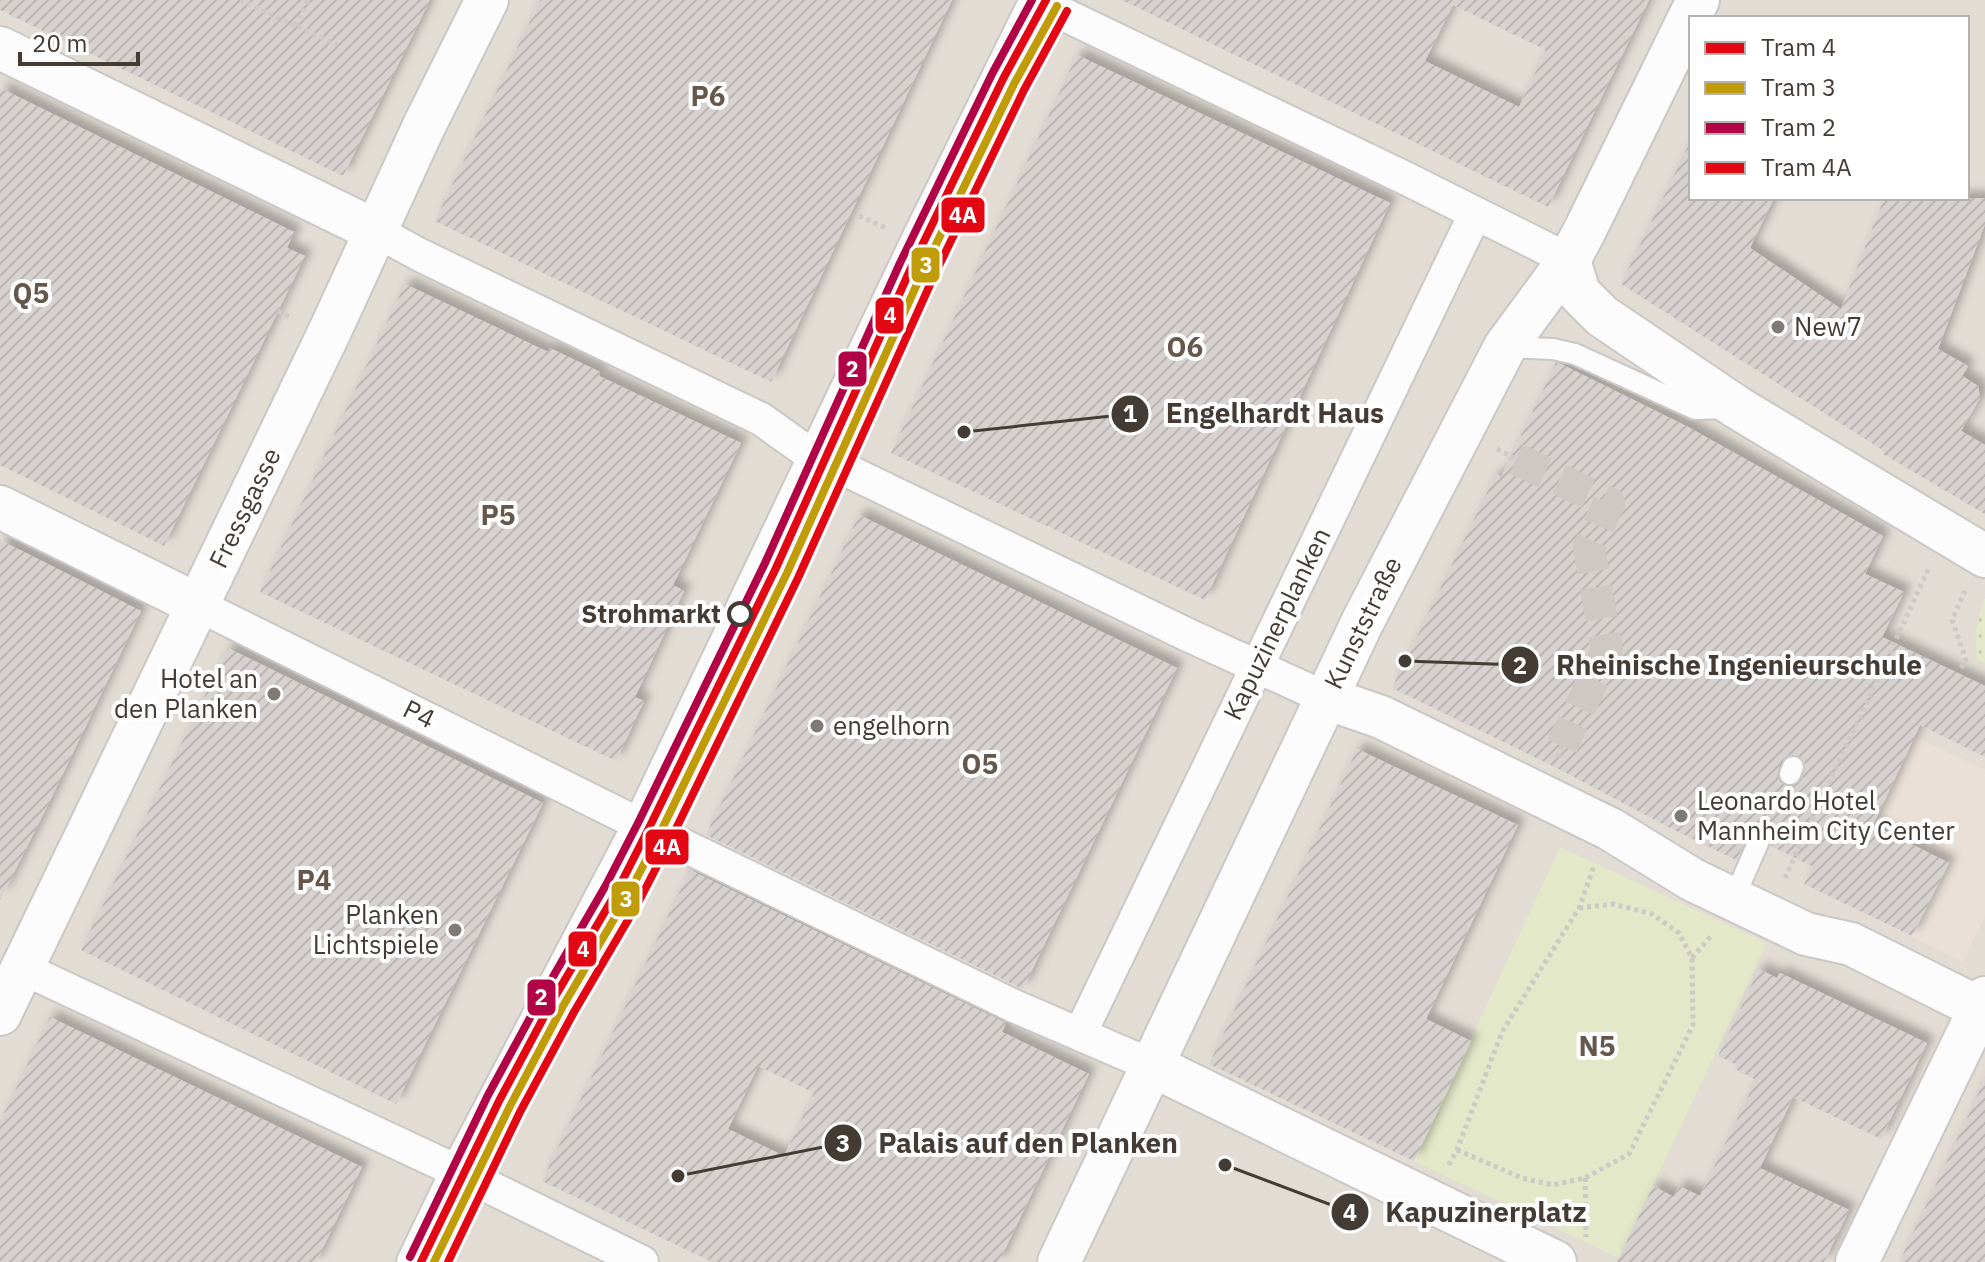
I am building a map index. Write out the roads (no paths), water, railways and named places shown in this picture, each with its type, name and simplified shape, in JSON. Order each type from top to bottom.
[{"type":"street","name":"Fressgasse","points":[[0,1014],[11,962],[198,605],[424,126],[487,0]]},
{"type":"street","points":[[413,1262],[457,1171],[640,823],[917,241],[1036,1],[1569,260],[1579,293],[1602,316],[1738,408],[1984,556]]},
{"type":"street","name":"Kunststraße","points":[[1059,1262],[1369,609],[1505,347],[1569,260],[1689,18]]},
{"type":"street","points":[[0,48],[761,419],[815,455],[1176,629],[1326,698],[1381,717],[1596,822],[1693,880],[1806,934],[1851,944],[1983,1006],[1857,1262]]},
{"type":"street","name":"Kapuzinerplanken","points":[[1080,1034],[1475,214]]},
{"type":"street","points":[[0,507],[198,605]]},
{"type":"street","name":"P4","points":[[198,605],[1014,1006],[1151,1065]]},
{"type":"street","points":[[11,962],[457,1171],[642,1262]]},
{"type":"street","points":[[1151,1065],[1555,1262]]},
{"type":"lane","points":[[1505,347],[1553,349],[1575,354],[1692,418],[1738,408]]},
{"type":"lane","points":[[1681,369],[1692,391],[1692,418]]},
{"type":"lane","points":[[1750,907],[1759,841]]},
{"type":"tunnel","points":[[1516,459],[1609,503],[1589,548],[1607,650],[1562,746]]},
{"type":"tram line","name":"2","points":[[410,1257],[488,1095],[638,823],[765,563],[900,263],[992,74],[1032,0]]},
{"type":"tram line","name":"4","points":[[421,1262],[499,1101],[649,828],[776,568],[911,268],[1003,79],[1046,0]]},
{"type":"tram line","name":"3","points":[[434,1262],[510,1106],[660,833],[787,573],[922,273],[1014,84],[1057,6]]},
{"type":"tram line","name":"4A","points":[[448,1262],[520,1112],[671,839],[798,578],[933,278],[1024,90],[1067,11]]},
{"type":"place","name":"New7","points":[[1778,327]]},
{"type":"place","name":"Engelhardt Haus","points":[[964,432]]},
{"type":"place","name":"Strohmarkt","points":[[740,614]]},
{"type":"place","name":"Rheinische Ingenieurschule","points":[[1405,661]]},
{"type":"place","name":"Hotel an den Planken","points":[[274,694]]},
{"type":"place","name":"engelhorn","points":[[817,726]]},
{"type":"place","name":"Leonardo Hotel Mannheim City Center","points":[[1681,816]]},
{"type":"place","name":"Planken Lichtspiele","points":[[455,930]]},
{"type":"place","name":"Kapuzinerplatz","points":[[1225,1165]]},
{"type":"place","name":"Palais auf den Planken","points":[[678,1176]]},
{"type":"district","name":"P6","points":[[708,96]]},
{"type":"district","name":"Q5","points":[[31,293]]},
{"type":"district","name":"O6","points":[[1185,347]]},
{"type":"district","name":"P5","points":[[498,515]]},
{"type":"district","name":"O5","points":[[980,764]]},
{"type":"district","name":"P4","points":[[314,880]]},
{"type":"district","name":"N5","points":[[1597,1046]]}]
